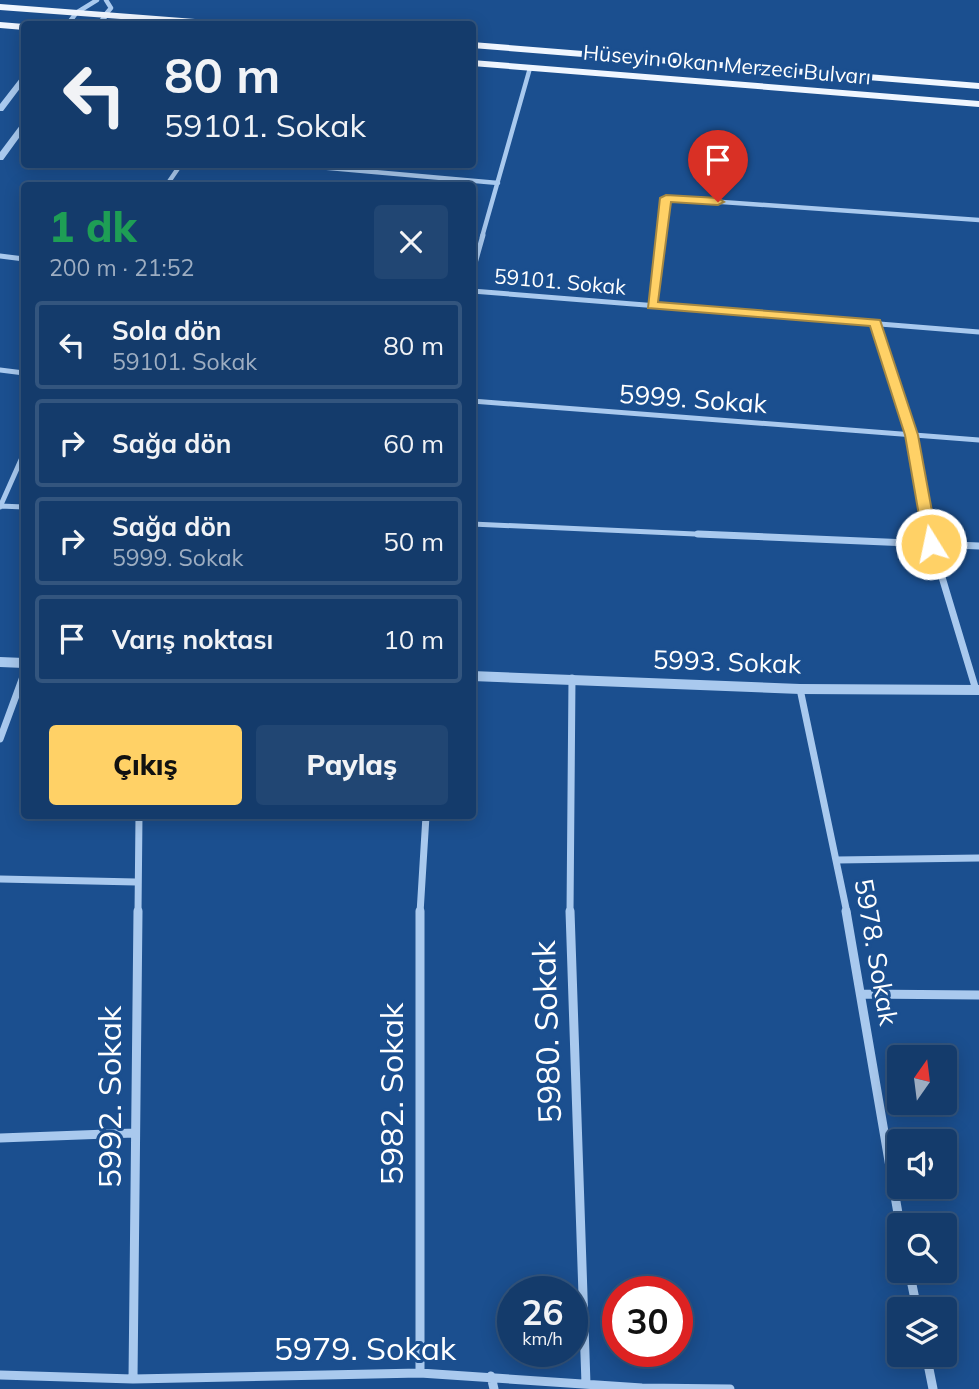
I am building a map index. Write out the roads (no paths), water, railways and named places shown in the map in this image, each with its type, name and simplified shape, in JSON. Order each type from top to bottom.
[{"type":"main road","points":[[0,7],[76,13],[103,20],[132,21]]},
{"type":"main road","points":[[0,25],[21,27]]},
{"type":"main road","name":"Hüseyin Okan Merzeci Bulvarı","points":[[476,45],[979,86]]},
{"type":"main road","name":"Hüseyin Okan Merzeci Bulvarı","points":[[476,63],[979,104]]},
{"type":"street","points":[[70,21],[76,13],[97,0]]},
{"type":"street","points":[[103,20],[111,8],[106,0]]},
{"type":"street","points":[[476,260],[530,68]]},
{"type":"street","points":[[0,109],[21,83]]},
{"type":"street","points":[[0,158],[21,130]]},
{"type":"street","points":[[327,168],[498,184]]},
{"type":"street","points":[[652,305],[666,198],[979,220]]},
{"type":"street","points":[[0,256],[21,259]]},
{"type":"street","name":"59101. Sokak","points":[[476,290],[979,331]]},
{"type":"street","points":[[876,323],[911,435],[931,544],[978,690]]},
{"type":"street","points":[[0,370],[21,373]]},
{"type":"street","name":"5999. Sokak","points":[[476,401],[979,440]]},
{"type":"street","points":[[21,460],[0,506],[21,507]]},
{"type":"street","points":[[476,524],[979,546]]},
{"type":"street","points":[[0,662],[21,663]]},
{"type":"street","name":"5993. Sokak","points":[[476,676],[800,689],[978,690]]},
{"type":"street","name":"5980. Sokak","points":[[572,678],[570,919],[586,1384]]},
{"type":"street","points":[[0,739],[21,682]]},
{"type":"street","name":"5978. Sokak","points":[[800,689],[861,993],[881,1129],[898,1213]]},
{"type":"street","name":"5992. Sokak","points":[[133,1379],[136,882],[139,819]]},
{"type":"street","name":"5982. Sokak","points":[[420,1373],[418,950],[426,819]]},
{"type":"street","points":[[836,860],[979,858]]},
{"type":"street","points":[[0,879],[136,882]]},
{"type":"street","points":[[861,993],[979,995]]},
{"type":"street","points":[[0,1138],[135,1133]]},
{"type":"street","points":[[929,1367],[933,1389]]},
{"type":"street","name":"5979. Sokak","points":[[0,1375],[133,1379],[420,1373],[491,1376],[642,1389],[730,1389]]},
{"type":"street","points":[[491,1376],[494,1389]]}]
